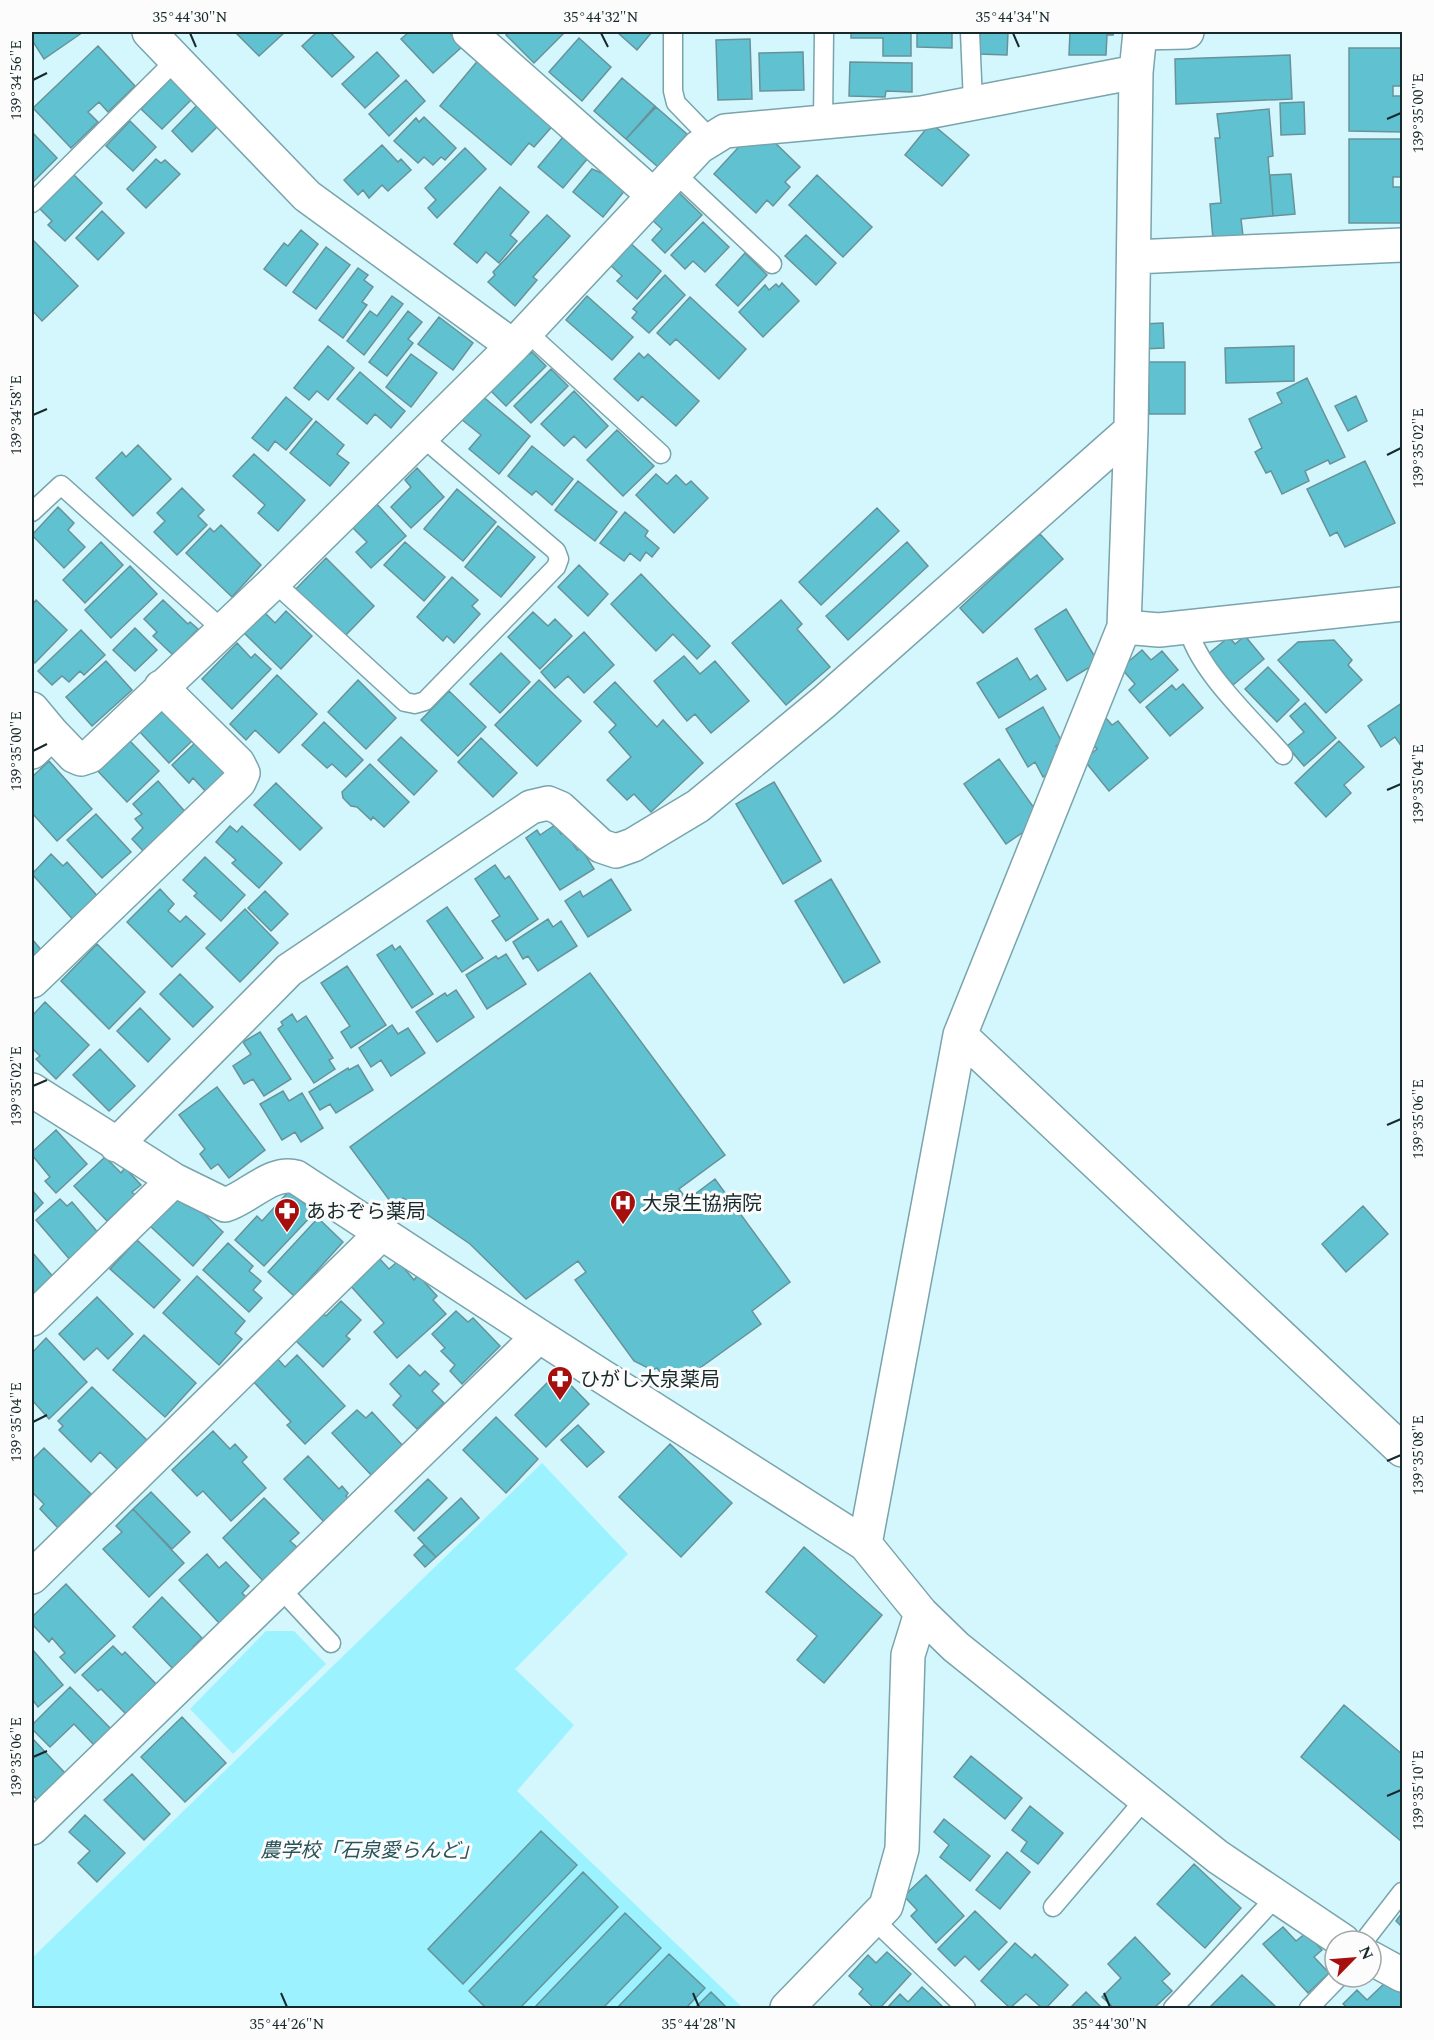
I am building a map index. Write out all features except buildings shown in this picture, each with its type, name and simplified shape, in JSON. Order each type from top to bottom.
[{"type":"street","points":[[149,32],[307,196],[520,339]]},
{"type":"street","points":[[469,32],[664,184]]},
{"type":"street","points":[[865,1544],[960,1035],[1124,627],[1131,430],[1136,72],[1140,32],[1186,32]]},
{"type":"street","points":[[38,731],[74,756],[81,759],[90,756],[274,582],[422,437],[520,339],[664,184],[710,138],[725,131],[922,113],[1136,72]]},
{"type":"street","points":[[1134,256],[1402,244]]},
{"type":"street","points":[[116,1145],[289,970],[531,807],[548,803],[560,808],[601,846],[616,851],[633,845],[698,806],[824,702],[1131,430]]},
{"type":"street","points":[[1124,627],[1160,630],[1402,604]]},
{"type":"street","points":[[32,981],[239,782],[243,773],[238,763],[161,687]]},
{"type":"street","points":[[960,1035],[1402,1450]]},
{"type":"street","points":[[37,1103],[225,1206],[238,1201],[278,1176],[288,1174],[296,1177],[539,1336],[865,1544],[921,1613],[956,1647],[1218,1857],[1275,1898],[1324,1929]]},
{"type":"street","points":[[32,1319],[174,1180]]},
{"type":"street","points":[[32,1577],[381,1234]]},
{"type":"street","points":[[32,1828],[539,1336]]},
{"type":"street","points":[[787,2008],[886,1906],[902,1849],[908,1655],[921,1613]]},
{"type":"street","points":[[1383,1965],[1402,1975]]},
{"type":"lane","points":[[673,32],[673,91],[676,103],[710,138]]},
{"type":"lane","points":[[823,122],[824,32]]},
{"type":"lane","points":[[970,32],[973,103]]},
{"type":"lane","points":[[32,203],[177,59]]},
{"type":"lane","points":[[664,184],[772,264]]},
{"type":"lane","points":[[520,339],[661,454]]},
{"type":"lane","points":[[274,582],[405,702],[415,704],[425,701],[556,567],[559,559],[556,551],[422,437]]},
{"type":"lane","points":[[32,512],[61,485],[223,630]]},
{"type":"lane","points":[[1188,627],[1191,644],[1202,662],[1283,755]]},
{"type":"lane","points":[[279,1587],[331,1643]]},
{"type":"lane","points":[[1053,1907],[1145,1799]]},
{"type":"lane","points":[[1373,1929],[1402,1892]]},
{"type":"lane","points":[[1173,2008],[1275,1898]]},
{"type":"lane","points":[[874,1920],[966,2008]]},
{"type":"lane","points":[[1309,2008],[1327,1989]]},
{"type":"green space","name":"農学校「石泉愛らんど」","points":[[542,1463],[628,1554],[515,1669],[574,1725],[517,1791],[743,2008],[36,2008],[32,2005],[32,1958]]},
{"type":"green space","points":[[266,1631],[294,1631],[326,1664],[233,1754],[190,1709]]},
{"type":"place","name":"大泉生協病院","points":[[623,1226]]},
{"type":"place","name":"あおぞら薬局","points":[[287,1234]]},
{"type":"place","name":"ひがし大泉薬局","points":[[560,1402]]}]
